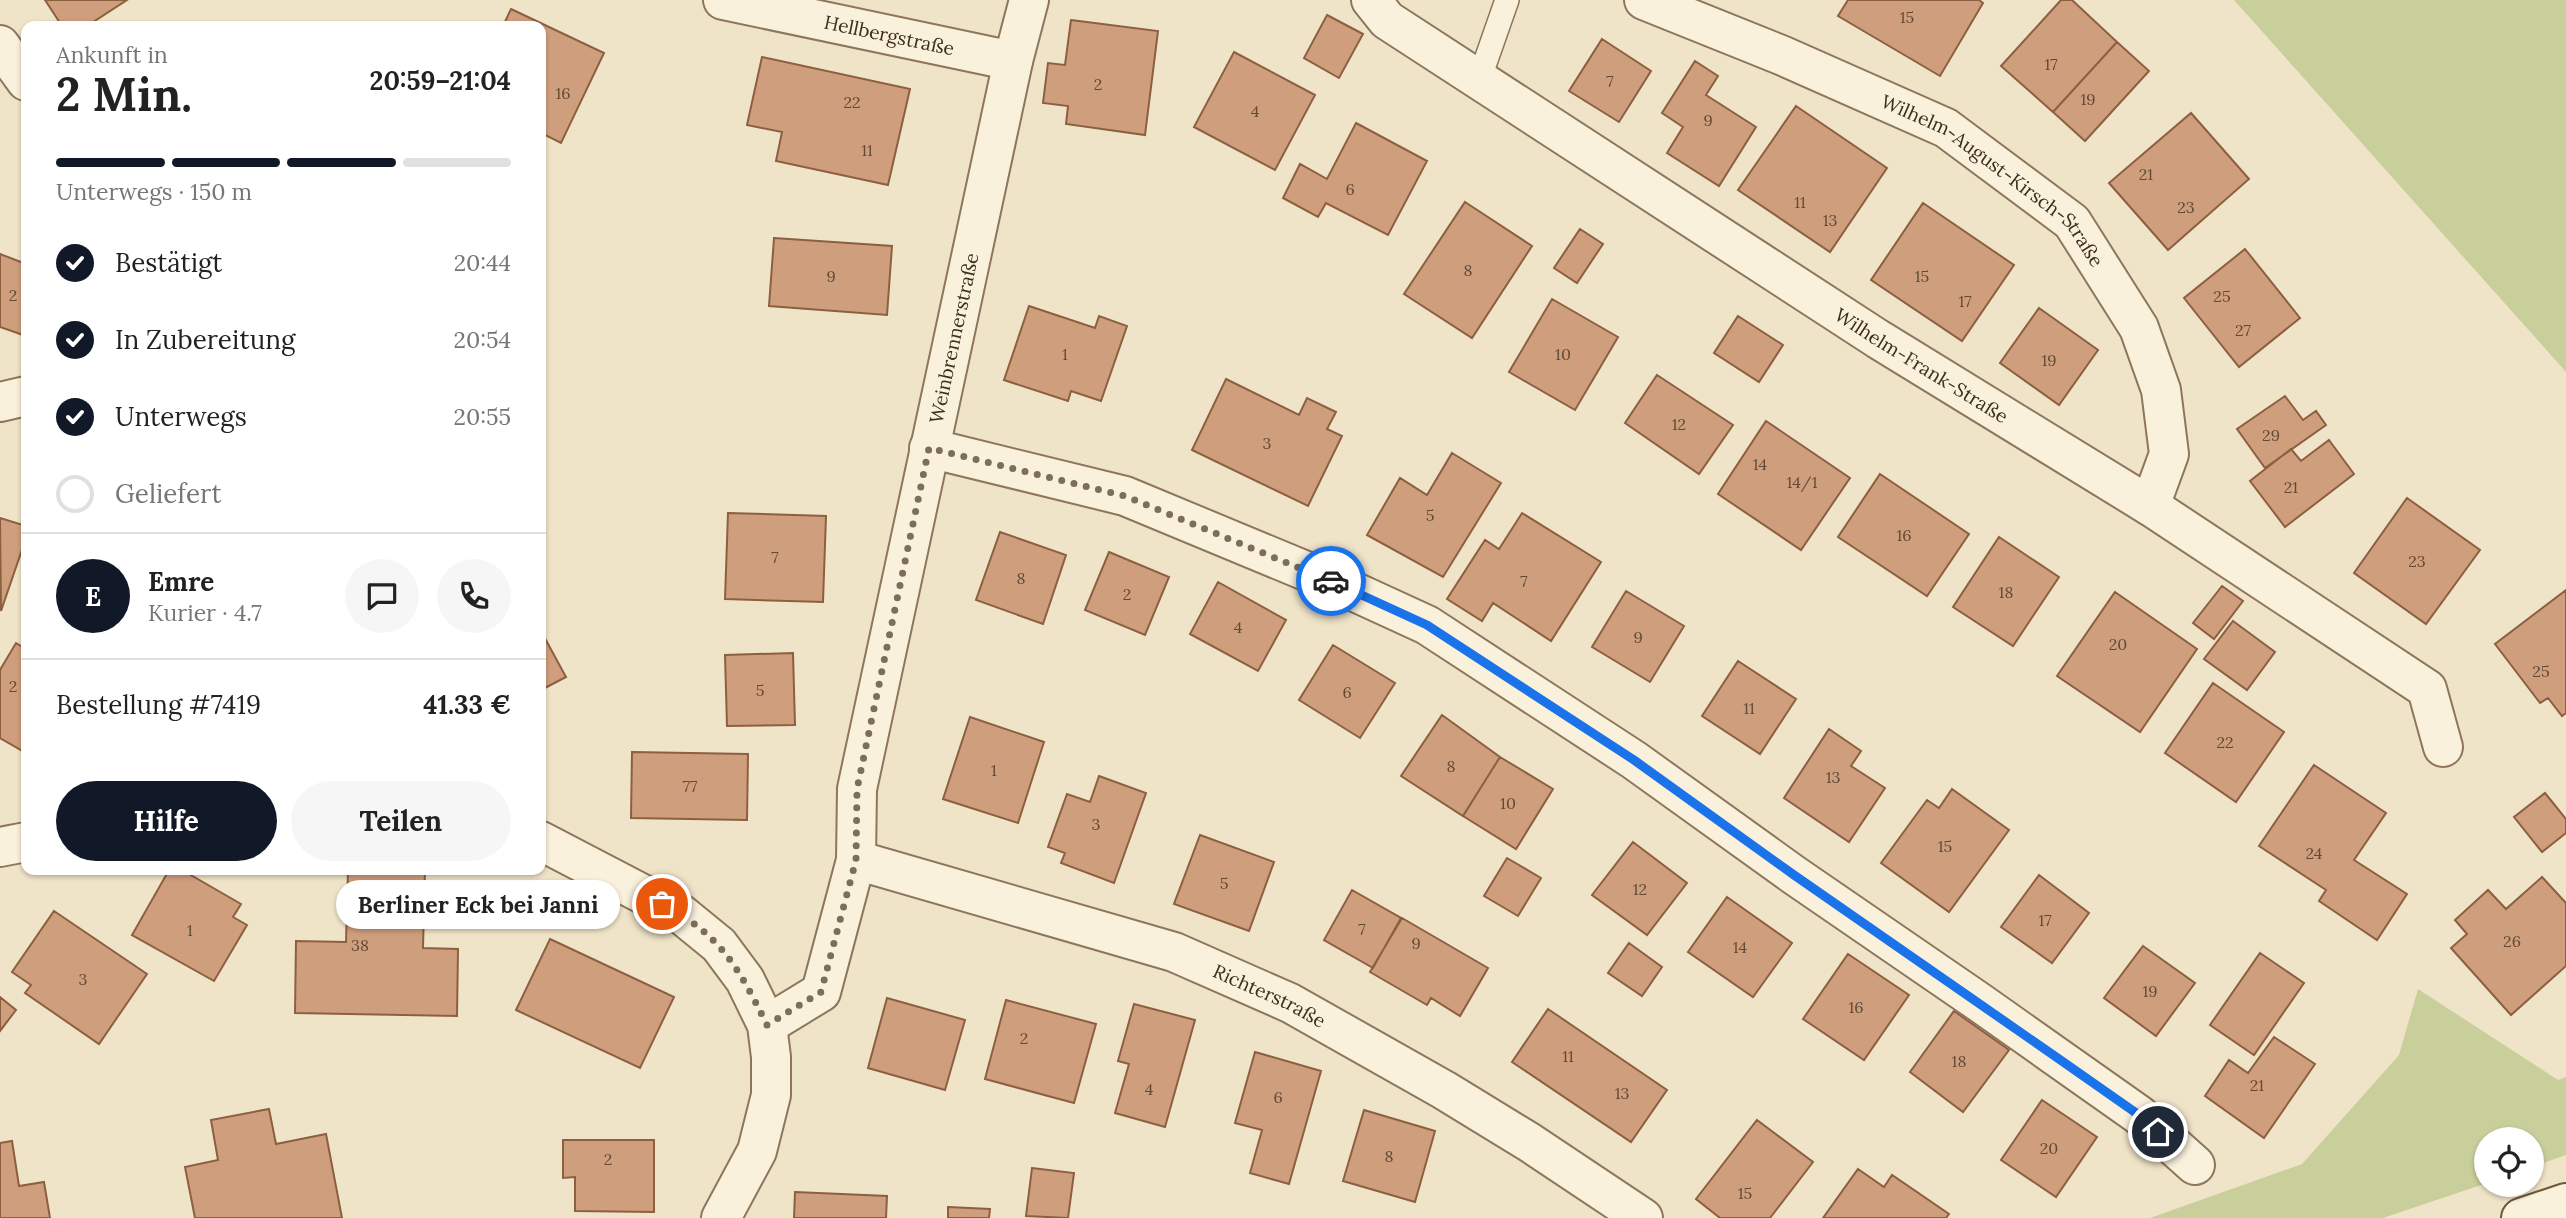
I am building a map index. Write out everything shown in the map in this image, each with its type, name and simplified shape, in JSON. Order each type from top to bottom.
[{"type":"street","name":"Hellbergstraße","points":[[723,0],[1013,61]]},
{"type":"street","name":"Weinbrennerstraße","points":[[767,1025],[821,992],[856,860],[857,789],[1013,61],[1029,0]]},
{"type":"street","name":"Wilhelm-Frank-Straße","points":[[1371,0],[1387,20],[1878,339],[2150,506],[2427,689],[2443,747]]},
{"type":"street","name":"Wilhelm-August-Kirsch-Straße","points":[[1644,0],[1781,55],[1946,128],[2072,222],[2139,327],[2161,390],[2169,454],[2150,506]]},
{"type":"street","points":[[0,45],[21,74]]},
{"type":"street","points":[[0,402],[21,397]]},
{"type":"street","points":[[929,448],[1125,496],[1342,586],[1427,625],[1634,760],[1794,875],[1979,1002],[2139,1115],[2195,1165]]},
{"type":"street","points":[[0,847],[21,843]]},
{"type":"street","points":[[546,844],[681,914],[719,945],[745,979],[767,1025],[771,1057],[771,1095],[757,1151],[721,1218]]},
{"type":"street","name":"Richterstraße","points":[[856,860],[1174,952],[1290,1003],[1444,1090],[1529,1142],[1643,1218]]},
{"type":"street","points":[[2521,1218],[2566,1203]]},
{"type":"lane","points":[[1479,80],[1507,0]]},
{"type":"green space","points":[[2234,0],[2566,0],[2566,372]]},
{"type":"green space","points":[[2418,989],[2558,1080],[2566,1077],[2566,1155],[2544,1163],[2544,1127],[2474,1127],[2474,1187],[2383,1218],[2150,1218],[2302,1164],[2399,1055]]},
{"type":"building","points":[[45,0],[127,0],[95,21],[59,21]]},
{"type":"building","points":[[1848,0],[1979,0],[1983,3],[1940,76],[1838,16]]},
{"type":"building","points":[[2061,0],[2072,0],[2117,42],[2053,112],[2001,66]]},
{"type":"building","points":[[511,9],[536,21],[505,21]]},
{"type":"building","points":[[1327,15],[1363,34],[1339,78],[1304,58]]},
{"type":"building","points":[[1071,20],[1158,31],[1145,135],[1066,124],[1068,106],[1043,103],[1048,63],[1065,65]]},
{"type":"building","points":[[546,26],[604,53],[561,143],[546,136]]},
{"type":"building","points":[[1602,39],[1651,71],[1619,122],[1569,91]]},
{"type":"building","points":[[2117,42],[2149,71],[2085,141],[2053,112]]},
{"type":"building","points":[[1234,52],[1315,95],[1275,170],[1194,127]]},
{"type":"building","points":[[762,57],[910,89],[888,185],[776,161],[782,132],[747,125]]},
{"type":"building","points":[[1695,61],[1718,76],[1706,95],[1756,127],[1719,186],[1667,153],[1683,127],[1662,113]]},
{"type":"building","points":[[1796,106],[1887,168],[1830,252],[1738,190]]},
{"type":"building","points":[[2191,113],[2249,179],[2168,250],[2109,183]]},
{"type":"building","points":[[1356,123],[1427,161],[1388,235],[1326,203],[1318,217],[1283,198],[1300,164],[1327,179]]},
{"type":"building","points":[[1465,202],[1532,246],[1472,338],[1404,294]]},
{"type":"building","points":[[1923,203],[2014,265],[1962,341],[1871,280]]},
{"type":"building","points":[[1580,229],[1603,244],[1577,283],[1554,268]]},
{"type":"building","points":[[774,238],[892,246],[887,315],[769,306]]},
{"type":"building","points":[[2245,249],[2300,318],[2239,367],[2184,298]]},
{"type":"building","points":[[0,254],[21,262],[21,334],[0,327]]},
{"type":"building","points":[[1552,299],[1618,337],[1575,410],[1509,372]]},
{"type":"building","points":[[1029,306],[1095,328],[1099,316],[1127,326],[1101,401],[1071,391],[1068,401],[1004,380]]},
{"type":"building","points":[[2039,308],[2098,350],[2059,405],[2000,363]]},
{"type":"building","points":[[1738,316],[1783,345],[1759,382],[1714,353]]},
{"type":"building","points":[[1657,375],[1733,425],[1699,474],[1625,423]]},
{"type":"building","points":[[1226,379],[1299,415],[1307,398],[1336,412],[1327,429],[1342,436],[1308,506],[1192,450]]},
{"type":"building","points":[[2285,396],[2303,420],[2316,411],[2326,425],[2265,468],[2237,429]]},
{"type":"building","points":[[1766,421],[1850,478],[1801,550],[1718,494]]},
{"type":"building","points":[[2329,440],[2354,474],[2285,527],[2250,481],[2291,449],[2301,461]]},
{"type":"building","points":[[1452,453],[1501,483],[1443,577],[1367,535],[1400,478],[1427,495]]},
{"type":"building","points":[[1880,474],[1969,534],[1927,596],[1838,537]]},
{"type":"building","points":[[2407,498],[2480,550],[2426,624],[2354,573]]},
{"type":"building","points":[[728,513],[826,516],[823,602],[725,599]]},
{"type":"building","points":[[1522,513],[1601,562],[1551,641],[1493,603],[1482,621],[1447,599],[1485,540],[1499,549]]},
{"type":"building","points":[[0,518],[21,524],[21,553],[1,611]]},
{"type":"building","points":[[1000,532],[1066,555],[1043,624],[976,600]]},
{"type":"building","points":[[1999,537],[2059,577],[2013,646],[1953,607]]},
{"type":"building","points":[[1109,552],[1169,577],[1145,635],[1085,610]]},
{"type":"building","points":[[1218,582],[1286,620],[1258,671],[1190,634]]},
{"type":"building","points":[[2222,586],[2243,601],[2214,639],[2193,623]]},
{"type":"building","points":[[2566,590],[2566,713],[2562,716],[2548,698],[2540,703],[2495,644]]},
{"type":"building","points":[[1626,591],[1684,626],[1650,682],[1592,647]]},
{"type":"building","points":[[2115,592],[2197,649],[2140,732],[2057,676]]},
{"type":"building","points":[[2233,621],[2275,652],[2247,690],[2204,659]]},
{"type":"building","points":[[546,640],[566,677],[546,687]]},
{"type":"building","points":[[16,643],[21,646],[21,750],[0,738],[0,670]]},
{"type":"building","points":[[1333,645],[1395,683],[1360,738],[1299,700]]},
{"type":"building","points":[[793,653],[795,725],[727,726],[725,655]]},
{"type":"building","points":[[1738,661],[1796,699],[1760,754],[1702,716]]},
{"type":"building","points":[[2213,683],[2284,732],[2236,802],[2165,753]]},
{"type":"building","points":[[1442,715],[1500,757],[1463,816],[1401,776]]},
{"type":"building","points":[[970,717],[1044,742],[1018,823],[943,799]]},
{"type":"building","points":[[1829,729],[1861,751],[1851,766],[1885,788],[1849,842],[1784,798]]},
{"type":"building","points":[[632,752],[748,754],[747,820],[631,818]]},
{"type":"building","points":[[1500,757],[1553,789],[1516,849],[1463,816]]},
{"type":"building","points":[[2314,765],[2386,813],[2354,860],[2407,894],[2377,940],[2319,901],[2326,890],[2259,846]]},
{"type":"building","points":[[1099,776],[1146,793],[1114,883],[1061,863],[1065,853],[1048,847],[1067,794],[1090,802]]},
{"type":"building","points":[[1952,789],[2009,830],[1949,912],[1881,863],[1927,800],[1939,808]]},
{"type":"building","points":[[2545,793],[2566,819],[2566,833],[2542,852],[2514,817]]},
{"type":"building","points":[[1200,835],[1274,862],[1249,931],[1174,904]]},
{"type":"building","points":[[1633,842],[1687,883],[1647,935],[1592,895]]},
{"type":"building","points":[[1507,858],[1541,878],[1518,916],[1484,896]]},
{"type":"building","points":[[166,875],[191,875],[241,904],[233,917],[247,925],[214,981],[132,935]]},
{"type":"building","points":[[348,875],[425,875],[423,948],[458,949],[457,1016],[295,1013],[296,941],[346,942]]},
{"type":"building","points":[[2039,875],[2089,913],[2052,963],[2001,927]]},
{"type":"building","points":[[2542,877],[2566,903],[2566,966],[2511,1015],[2451,948],[2467,934],[2455,920],[2488,890],[2506,909]]},
{"type":"building","points":[[1352,890],[1401,918],[1373,968],[1324,940]]},
{"type":"building","points":[[1727,897],[1792,943],[1753,997],[1688,952]]},
{"type":"building","points":[[54,911],[147,974],[99,1044],[25,993],[31,985],[12,972]]},
{"type":"building","points":[[1402,918],[1488,968],[1460,1016],[1431,998],[1427,1005],[1370,972]]},
{"type":"building","points":[[550,939],[674,997],[640,1068],[516,1010]]},
{"type":"building","points":[[1629,943],[1662,967],[1642,996],[1608,973]]},
{"type":"building","points":[[2143,946],[2195,983],[2156,1036],[2104,998]]},
{"type":"building","points":[[2260,953],[2304,983],[2254,1055],[2210,1025]]},
{"type":"building","points":[[1848,954],[1909,995],[1864,1060],[1803,1019]]},
{"type":"building","points":[[0,997],[16,1010],[0,1031]]},
{"type":"building","points":[[887,998],[965,1020],[945,1090],[868,1068]]},
{"type":"building","points":[[1006,1000],[1096,1024],[1074,1103],[985,1079]]},
{"type":"building","points":[[1134,1004],[1195,1020],[1165,1127],[1115,1113],[1129,1064],[1118,1061]]},
{"type":"building","points":[[1548,1009],[1667,1090],[1631,1142],[1512,1062]]},
{"type":"building","points":[[1954,1011],[2009,1050],[1963,1112],[1910,1072]]},
{"type":"building","points":[[2274,1037],[2315,1064],[2264,1138],[2205,1096],[2229,1060],[2248,1073]]},
{"type":"building","points":[[1255,1052],[1321,1071],[1289,1184],[1250,1173],[1262,1130],[1235,1123]]},
{"type":"building","points":[[2042,1100],[2097,1137],[2056,1197],[2001,1160]]},
{"type":"building","points":[[269,1109],[276,1144],[326,1134],[342,1218],[195,1218],[185,1167],[218,1160],[211,1120]]},
{"type":"building","points":[[1364,1110],[1435,1131],[1415,1202],[1343,1181]]},
{"type":"building","points":[[1757,1120],[1813,1162],[1770,1218],[1720,1218],[1696,1199]]},
{"type":"building","points":[[563,1140],[654,1140],[654,1212],[575,1211],[575,1177],[563,1178]]},
{"type":"building","points":[[12,1141],[19,1186],[44,1182],[50,1218],[0,1218],[0,1143]]},
{"type":"building","points":[[1032,1168],[1074,1173],[1068,1218],[1026,1216]]},
{"type":"building","points":[[1858,1169],[1884,1187],[1892,1175],[1949,1214],[1946,1218],[1823,1218]]},
{"type":"building","points":[[795,1192],[887,1196],[886,1218],[794,1218]]},
{"type":"building","points":[[948,1207],[990,1209],[989,1218],[948,1218]]},
{"type":"way so far","points":[[662,904],[681,914],[719,945],[745,979],[767,1025],[821,992],[856,860],[857,789],[929,448],[1125,496],[1331,581]]},
{"type":"place","name":"Berliner Eck bei Janni","points":[[662,904]]},
{"type":"route","points":[[1331,581],[1427,625],[1634,760],[2139,1115],[2158,1132]]}]
